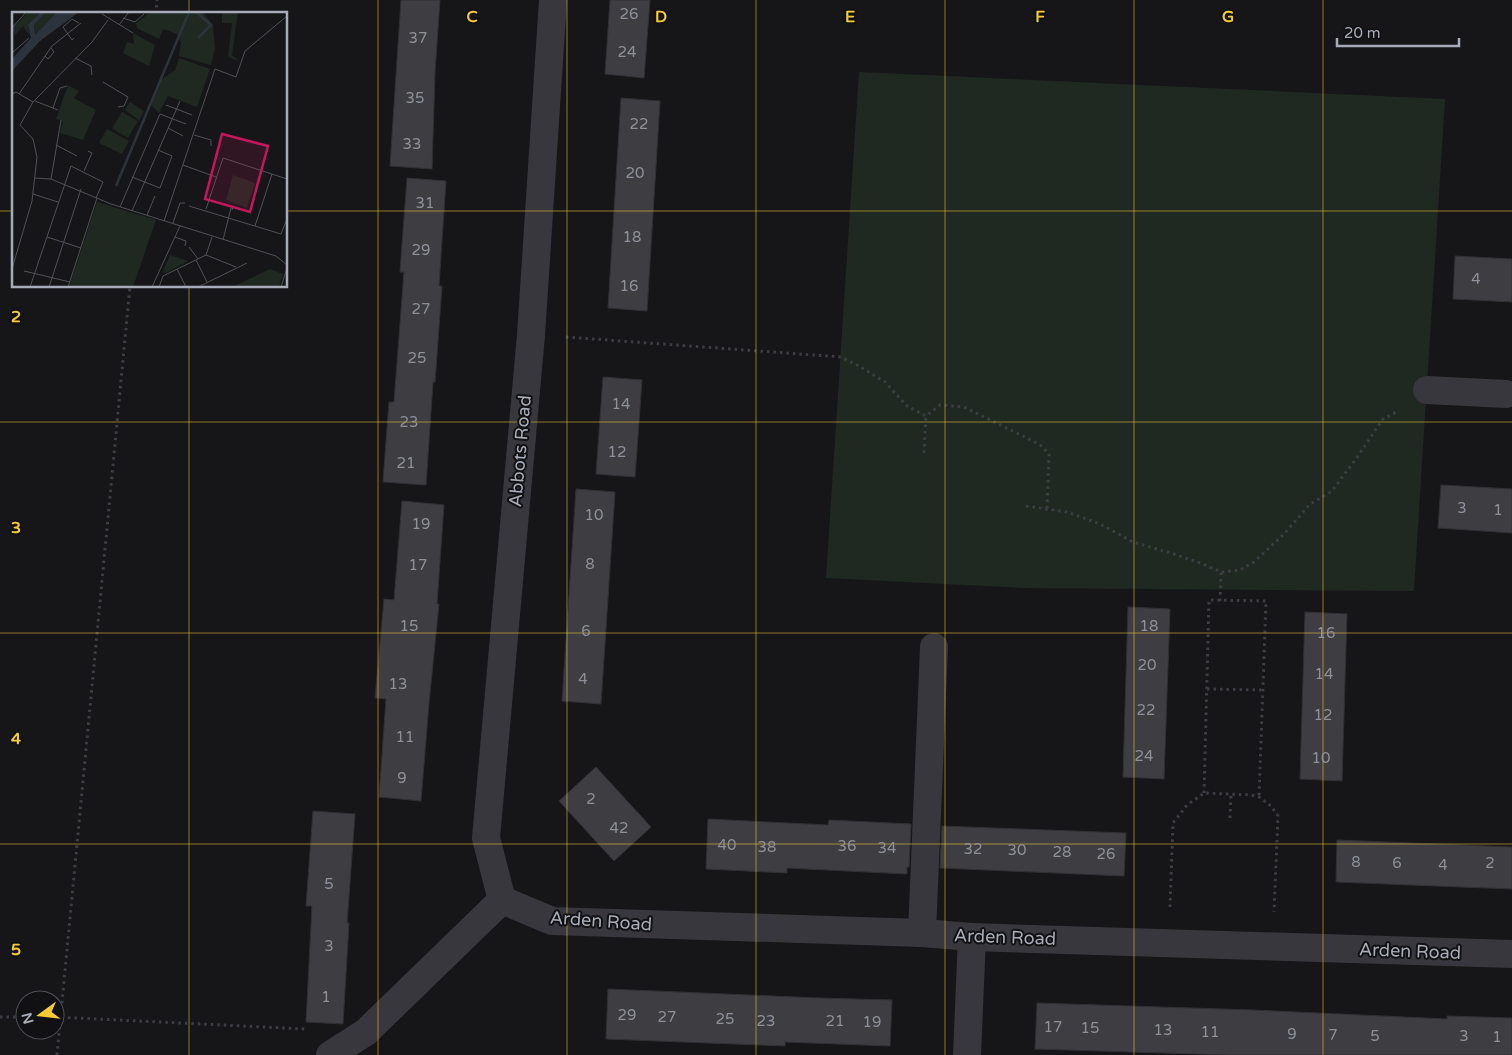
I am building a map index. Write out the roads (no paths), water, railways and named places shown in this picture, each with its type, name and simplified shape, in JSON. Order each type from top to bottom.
[{"type":"street","name":"Abbots Road","points":[[502,900],[486,838],[531,335],[553,0]]},
{"type":"street","points":[[1431,390],[1510,396]]},
{"type":"street","points":[[922,933],[934,647]]},
{"type":"street","name":"Arden Road","points":[[502,900],[552,921],[922,933],[972,937],[1512,954]]},
{"type":"street","points":[[330,1055],[366,1032],[502,900]]},
{"type":"street","points":[[967,1055],[972,937]]}]
